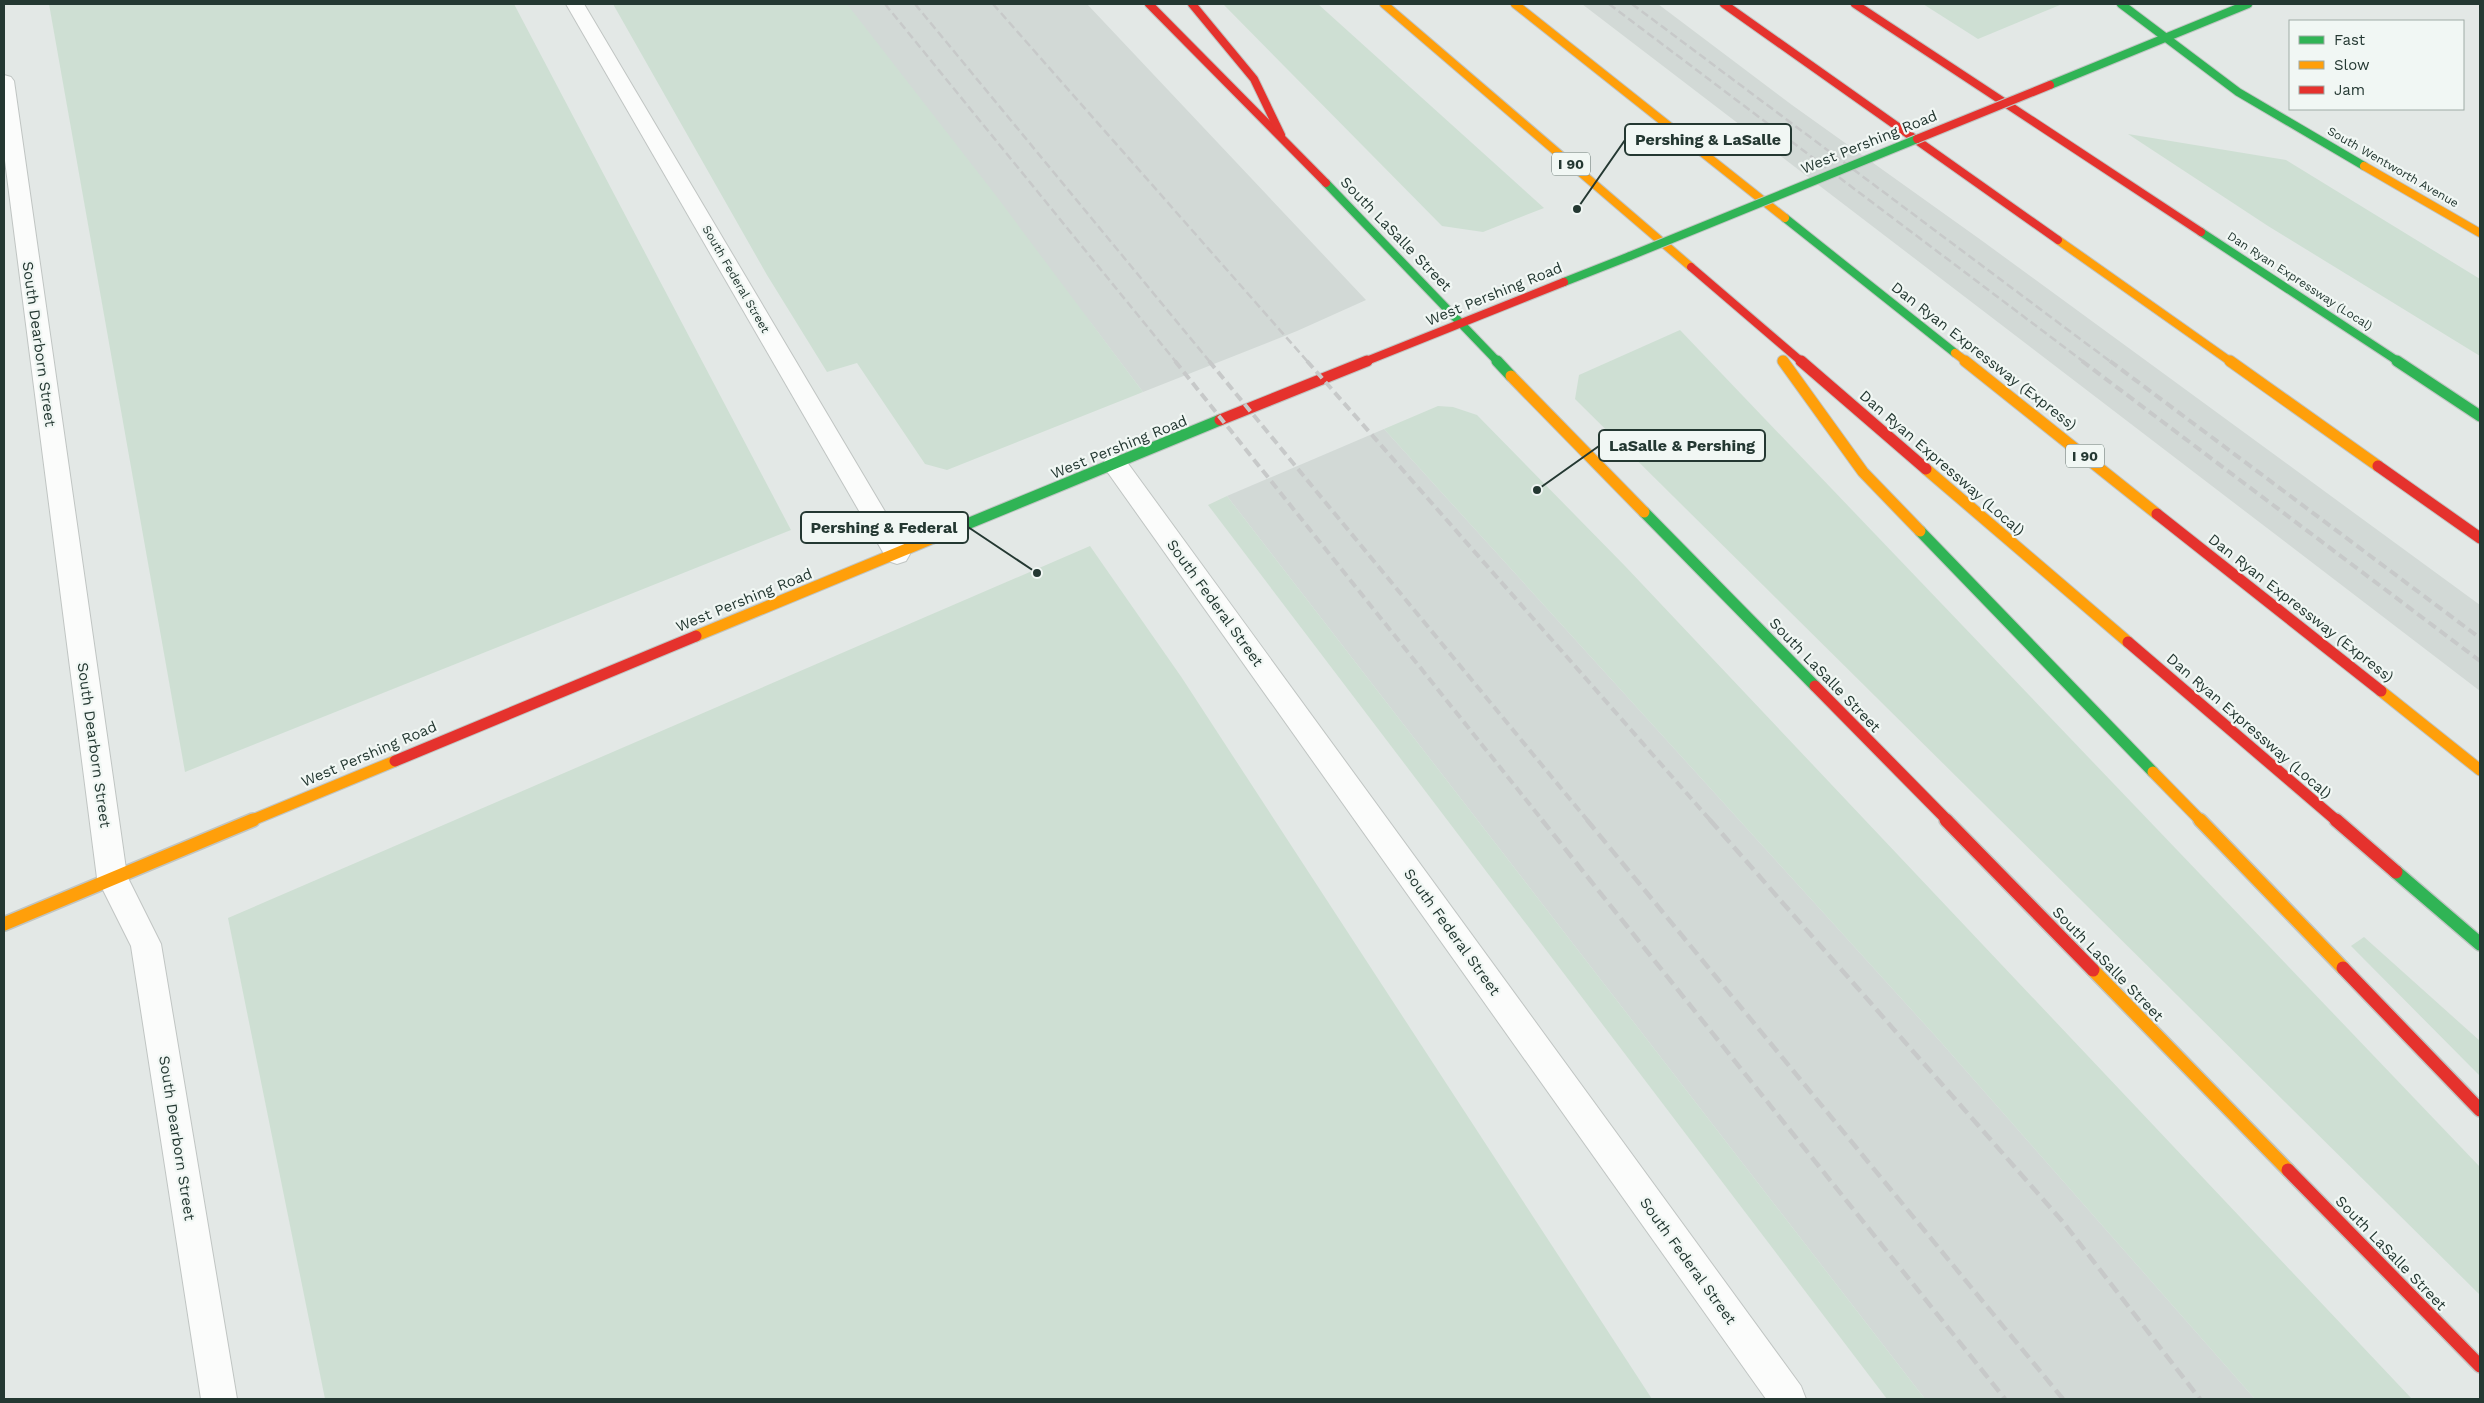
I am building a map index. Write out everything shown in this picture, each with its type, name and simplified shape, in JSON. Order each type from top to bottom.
[{"type":"main road","name":"South LaSalle Street","points":[[1149,4],[1280,135],[1459,323],[2480,1366]]},
{"type":"main road","points":[[1192,4],[1254,79],[1280,135]]},
{"type":"main road","name":"Dan Ryan Expressway (Local)","points":[[1384,4],[2480,944]]},
{"type":"main road","name":"Dan Ryan Expressway (Express)","points":[[1515,4],[2480,770]]},
{"type":"main road","points":[[1724,4],[2480,538]]},
{"type":"main road","name":"Dan Ryan Expressway (Local)","points":[[1855,4],[2480,416]]},
{"type":"main road","name":"South Wentworth Avenue","points":[[2121,4],[2238,92],[2480,233]]},
{"type":"main road","name":"West Pershing Road","points":[[4,924],[1115,464],[2248,4]]},
{"type":"main road","points":[[1758,325],[1863,472],[2480,1110]]},
{"type":"street","name":"South Federal Street","points":[[575,4],[896,554]]},
{"type":"street","name":"South Dearborn Street","points":[[4,81],[112,878],[146,944],[219,1399]]},
{"type":"street","name":"South Federal Street","points":[[1115,464],[1788,1399]]},
{"type":"shaded area","points":[[766,4],[1087,4],[1366,300],[1297,331],[1143,392],[1091,323]]},
{"type":"shaded area","points":[[1582,4],[1658,4],[1792,105],[1981,240],[2480,605],[2480,691]]},
{"type":"shaded area","points":[[1384,429],[1939,1040],[2255,1399],[1925,1399],[1227,496]]},
{"type":"green space","points":[[49,4],[514,4],[791,530],[185,772]]},
{"type":"green space","points":[[613,4],[847,4],[994,193],[1143,392],[947,470],[925,464],[857,363],[827,372],[767,275]]},
{"type":"green space","points":[[1223,4],[1318,4],[1544,208],[1483,232],[1442,226]]},
{"type":"green space","points":[[1923,4],[2059,4],[2060,5],[1978,39]]},
{"type":"green space","points":[[2128,134],[2286,160],[2480,279],[2480,356],[2268,226]]},
{"type":"green space","points":[[1680,330],[2480,1167],[2480,1295],[1575,399],[1579,375]]},
{"type":"green space","points":[[1438,406],[1453,407],[1477,415],[1625,566],[2412,1399],[2255,1399],[1939,1040],[1384,429]]},
{"type":"green space","points":[[1227,496],[1925,1399],[1887,1399],[1208,505]]},
{"type":"green space","points":[[1090,546],[1182,678],[1652,1399],[325,1399],[228,918]]},
{"type":"green space","points":[[2364,937],[2480,1041],[2480,1076],[2351,946]]},
{"type":"railway","points":[[885,4],[1176,362]]},
{"type":"railway","points":[[915,4],[1210,362]]},
{"type":"railway","points":[[993,4],[1308,362]]},
{"type":"railway","points":[[1609,4],[2084,362]]},
{"type":"railway","points":[[1632,4],[2111,362]]},
{"type":"railway","points":[[1175,361],[1543,821]]},
{"type":"railway","points":[[1209,361],[1588,821]]},
{"type":"railway","points":[[1307,361],[1711,821]]},
{"type":"railway","points":[[2082,361],[2480,661]]},
{"type":"railway","points":[[2110,361],[2480,638]]},
{"type":"railway","points":[[1542,820],[2005,1399]]},
{"type":"railway","points":[[1587,820],[2063,1399]]},
{"type":"railway","points":[[1710,820],[2063,1222],[2200,1399]]},
{"type":"traffic: fast","points":[[2121,4],[2238,92],[2364,166]]},
{"type":"traffic: fast","points":[[2050,85],[2248,4]]},
{"type":"traffic: fast","points":[[1630,256],[1917,139]]},
{"type":"traffic: fast","points":[[1326,183],[1511,376]]},
{"type":"traffic: fast","points":[[1785,218],[1955,353]]},
{"type":"traffic: fast","points":[[2201,232],[2480,416]]},
{"type":"traffic: fast","points":[[1564,282],[1630,256]]},
{"type":"traffic: fast","points":[[955,529],[1220,420]]},
{"type":"traffic: fast","points":[[1644,512],[1815,686]]},
{"type":"traffic: fast","points":[[1920,531],[2153,772]]},
{"type":"traffic: fast","points":[[2396,872],[2480,944]]},
{"type":"traffic: slow","points":[[1384,4],[1691,267]]},
{"type":"traffic: slow","points":[[1515,4],[1785,218]]},
{"type":"traffic: slow","points":[[2364,166],[2480,233]]},
{"type":"traffic: slow","points":[[2058,240],[2378,466]]},
{"type":"traffic: slow","points":[[1955,353],[2157,514]]},
{"type":"traffic: slow","points":[[1783,361],[1863,472],[1920,531]]},
{"type":"traffic: slow","points":[[1511,376],[1644,512]]},
{"type":"traffic: slow","points":[[1926,469],[2128,642]]},
{"type":"traffic: slow","points":[[696,636],[955,529]]},
{"type":"traffic: slow","points":[[2381,691],[2480,770]]},
{"type":"traffic: slow","points":[[4,924],[395,761]]},
{"type":"traffic: slow","points":[[2153,772],[2343,968]]},
{"type":"traffic: slow","points":[[2093,970],[2288,1170]]},
{"type":"traffic: jam","points":[[1149,4],[1326,183]]},
{"type":"traffic: jam","points":[[1192,4],[1254,79],[1281,135]]},
{"type":"traffic: jam","points":[[1724,4],[2058,240]]},
{"type":"traffic: jam","points":[[1855,4],[2201,232]]},
{"type":"traffic: jam","points":[[1917,139],[2050,85]]},
{"type":"traffic: jam","points":[[1691,267],[1926,469]]},
{"type":"traffic: jam","points":[[1220,420],[1564,282]]},
{"type":"traffic: jam","points":[[2378,466],[2480,538]]},
{"type":"traffic: jam","points":[[2157,514],[2381,691]]},
{"type":"traffic: jam","points":[[395,761],[696,636]]},
{"type":"traffic: jam","points":[[2128,642],[2396,872]]},
{"type":"traffic: jam","points":[[1815,686],[2093,970]]},
{"type":"traffic: jam","points":[[2343,968],[2480,1110]]},
{"type":"traffic: jam","points":[[2288,1170],[2480,1366]]},
{"type":"place","name":"Pershing & LaSalle","points":[[1577,209]]},
{"type":"place","name":"LaSalle & Pershing","points":[[1537,490]]},
{"type":"place","name":"Pershing & Federal","points":[[1037,573]]}]
